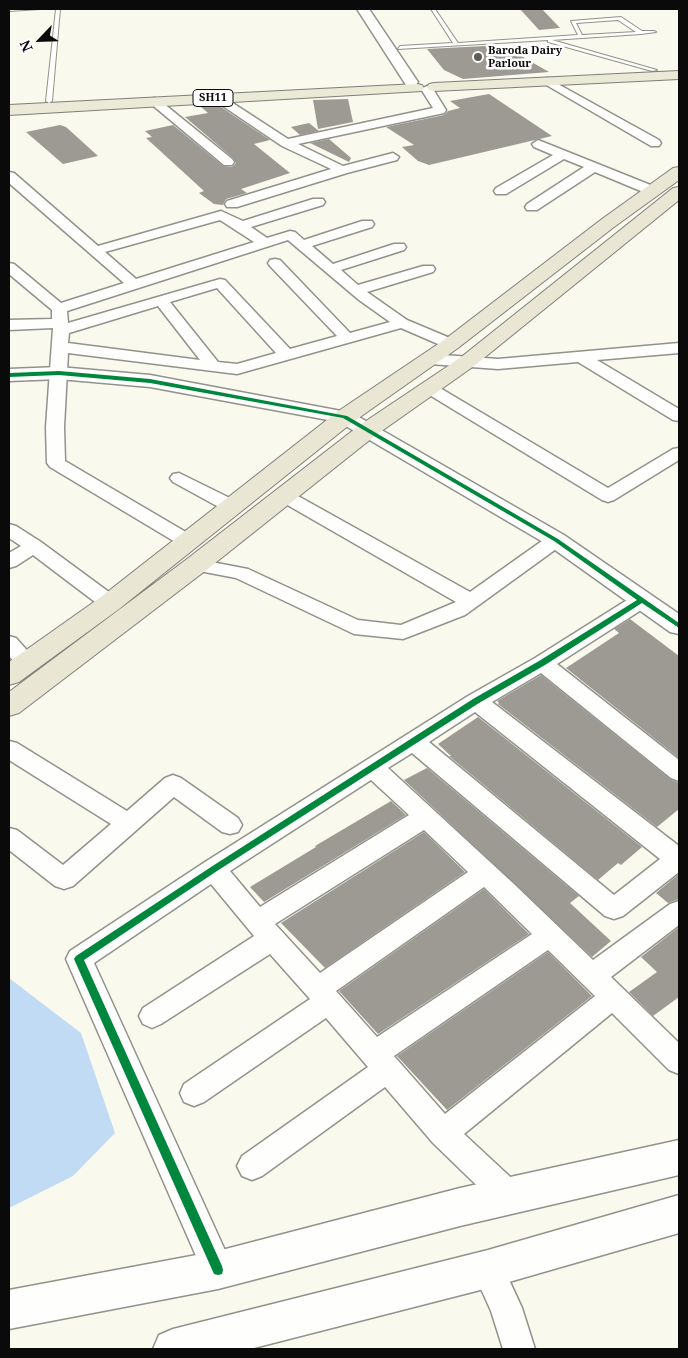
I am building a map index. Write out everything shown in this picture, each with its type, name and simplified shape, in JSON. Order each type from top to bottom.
[{"type":"highway","points":[[9,675],[14,650],[110,602],[189,542],[345,417],[451,344],[679,172]]},
{"type":"highway","points":[[9,706],[196,565],[282,495],[368,430],[467,362],[679,192]]},
{"type":"main road","name":"SH11","points":[[9,110],[422,85],[545,75],[679,69]]},
{"type":"main road","points":[[422,85],[679,75]]},
{"type":"main road","name":"SH11","points":[[9,103],[422,85]]},
{"type":"street","points":[[286,143],[440,110],[363,9]]},
{"type":"street","points":[[375,9],[422,85]]},
{"type":"street","points":[[547,81],[655,142]]},
{"type":"street","points":[[218,98],[286,143],[342,170]]},
{"type":"street","points":[[154,102],[228,162]]},
{"type":"street","points":[[538,144],[652,191]]},
{"type":"street","points":[[502,191],[563,154]]},
{"type":"street","points":[[232,204],[342,170],[393,157]]},
{"type":"street","points":[[532,207],[593,167]]},
{"type":"street","points":[[9,176],[133,284]]},
{"type":"street","points":[[241,226],[318,202]]},
{"type":"street","points":[[95,251],[221,215],[265,243]]},
{"type":"street","points":[[302,245],[367,224]]},
{"type":"street","points":[[60,327],[133,284],[290,235],[356,290],[402,323],[451,344]]},
{"type":"street","points":[[331,269],[399,247]]},
{"type":"street","points":[[275,263],[347,338]]},
{"type":"street","points":[[9,268],[60,327],[55,427],[56,463],[189,542]]},
{"type":"street","points":[[356,290],[428,269]]},
{"type":"street","points":[[60,327],[220,282],[287,355]]},
{"type":"street","points":[[161,300],[213,366]]},
{"type":"street","points":[[9,325],[60,327],[213,366],[237,369],[402,323]]},
{"type":"street","points":[[430,359],[498,364],[679,348]]},
{"type":"street","points":[[581,357],[677,412]]},
{"type":"street","points":[[9,375],[59,373],[150,381],[345,417],[556,540],[679,626]]},
{"type":"street","points":[[429,388],[608,496],[679,453]]},
{"type":"street","points":[[178,478],[233,506]]},
{"type":"street","points":[[282,495],[470,601]]},
{"type":"street","points":[[9,530],[110,602]]},
{"type":"street","points":[[196,565],[241,573],[354,627],[403,632],[458,610],[556,540]]},
{"type":"street","points":[[9,562],[34,546]]},
{"type":"street","points":[[218,1270],[78,960],[214,869],[476,701],[542,663],[642,600]]},
{"type":"street","points":[[542,663],[679,772]]},
{"type":"street","points":[[414,742],[614,909],[679,858],[476,701]]},
{"type":"street","points":[[9,749],[128,823]]},
{"type":"street","points":[[373,768],[550,935],[679,1061]]},
{"type":"street","points":[[9,837],[64,879],[173,784],[230,824]]},
{"type":"street","points":[[152,1016],[265,930],[425,817]]},
{"type":"street","points":[[214,869],[443,1133],[509,1196]]},
{"type":"street","points":[[194,1093],[485,873]]},
{"type":"street","points":[[592,976],[679,911]]},
{"type":"street","points":[[252,1166],[381,1062],[550,935]]},
{"type":"street","points":[[443,1133],[613,996]]},
{"type":"street","points":[[9,1310],[218,1270],[460,1207],[679,1157]]},
{"type":"street","points":[[173,1349],[488,1269],[679,1214]]},
{"type":"street","points":[[488,1269],[506,1308],[519,1349]]},
{"type":"lane","points":[[9,10],[38,9]]},
{"type":"lane","points":[[49,101],[58,9]]},
{"type":"lane","points":[[433,9],[456,44]]},
{"type":"lane","points":[[581,37],[573,22],[619,18],[642,33]]},
{"type":"lane","points":[[400,48],[654,32]]},
{"type":"lane","points":[[542,39],[654,70]]},
{"type":"water","points":[[9,978],[81,1033],[115,1133],[73,1176],[9,1208]]},
{"type":"building","points":[[520,9],[542,9],[560,28],[539,30]]},
{"type":"building","name":"Baroda Dairy Parlour","points":[[485,46],[516,53],[549,72],[463,79],[444,70],[427,49]]},
{"type":"building","points":[[489,94],[552,136],[429,165],[418,161],[402,147],[414,145],[386,127],[444,115],[448,111],[460,108],[450,101]]},
{"type":"building","points":[[348,99],[353,122],[318,129],[313,100]]},
{"type":"building","points":[[218,105],[270,140],[254,144],[290,173],[241,189],[247,193],[226,199],[223,205],[214,204],[199,193],[204,191],[146,138],[152,137],[145,131],[173,125],[223,166],[232,167],[236,163],[233,158],[185,117],[208,113],[201,107]]},
{"type":"building","points":[[309,123],[319,131],[300,135],[291,127]]},
{"type":"building","points":[[60,125],[66,127],[98,156],[63,164],[26,132]]},
{"type":"building","points":[[329,139],[351,158],[349,162],[310,143]]},
{"type":"building","points":[[630,619],[679,656],[679,758],[566,668],[619,633],[614,629]]},
{"type":"building","points":[[541,675],[670,779],[679,783],[679,809],[657,827],[498,704],[497,701]]},
{"type":"building","points":[[478,717],[642,847],[621,865],[618,863],[598,880],[449,756],[451,756],[438,744]]},
{"type":"building","points":[[427,768],[579,896],[570,903],[611,941],[592,957],[404,780]]},
{"type":"building","points":[[391,801],[406,815],[264,902],[250,887],[315,846]]},
{"type":"building","points":[[424,832],[465,872],[325,968],[281,923]]},
{"type":"building","points":[[679,874],[679,899],[668,903],[656,893]]},
{"type":"building","points":[[484,889],[529,934],[378,1034],[339,991]]},
{"type":"building","points":[[679,927],[679,997],[653,1016],[629,992],[657,972],[641,957]]},
{"type":"building","points":[[548,952],[592,996],[447,1110],[397,1056]]},
{"type":"cycle path","points":[[9,375],[59,373],[150,381],[345,417],[556,540],[679,626]]},
{"type":"cycle path","points":[[218,1270],[79,959],[214,869],[476,701],[542,663],[642,600]]},
{"type":"place","name":"Baroda Dairy Parlour","points":[[478,57]]}]
